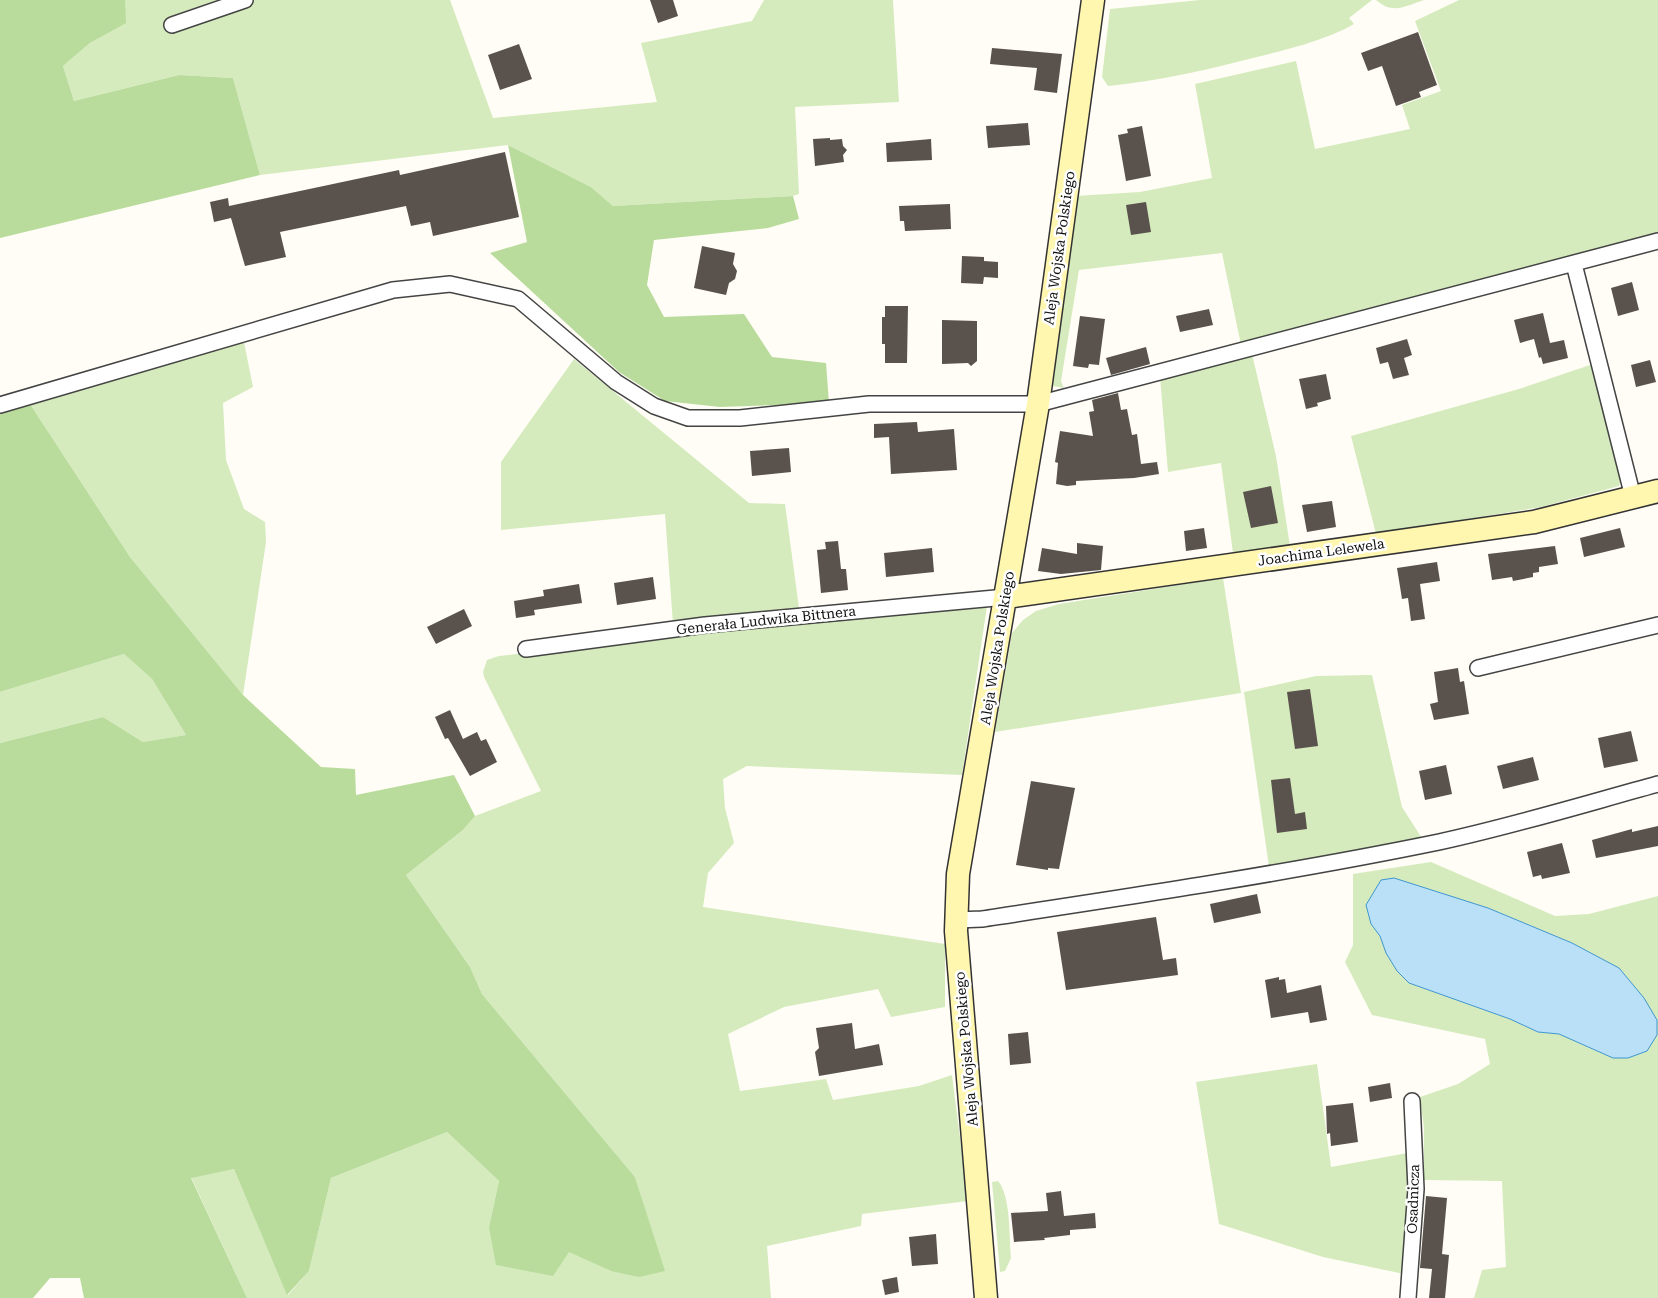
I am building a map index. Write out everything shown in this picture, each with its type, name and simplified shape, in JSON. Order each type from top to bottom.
[{"type":"street","points":[[172,25],[245,0]]},
{"type":"street","name":"Aleja Wojska Polskiego","points":[[986,1298],[956,920],[958,874],[1038,404],[1093,0]]},
{"type":"street","points":[[0,405],[393,290],[450,284],[518,299],[616,382],[654,406],[688,418],[740,418],[870,404],[1038,404],[1658,241]]},
{"type":"street","points":[[1574,264],[1633,497]]},
{"type":"street","name":"Joachima Lelewela","points":[[1006,597],[1534,522],[1658,491]]},
{"type":"street","name":"Generała Ludwika Bittnera","points":[[526,649],[706,625],[1006,597]]},
{"type":"street","points":[[1478,668],[1658,625]]},
{"type":"street","points":[[956,920],[982,919],[1181,888],[1440,842],[1518,823],[1658,784]]},
{"type":"street","name":"Osadnicza","points":[[1408,1298],[1416,1189],[1412,1101]]},
{"type":"green space","points":[[0,0],[125,0],[126,23],[90,43],[63,66],[74,101],[179,75],[233,78],[260,175],[0,238]]},
{"type":"green space","points":[[125,0],[450,0],[493,118],[657,102],[641,43],[752,21],[764,0],[893,0],[899,102],[795,107],[799,194],[793,196],[613,206],[591,187],[508,145],[260,175],[233,78],[179,75],[74,101],[63,66],[90,43],[125,23]]},
{"type":"green space","points":[[1200,0],[1372,0],[1349,18],[1354,24],[1332,35],[1309,43],[1185,74],[1108,86],[1102,77],[1110,9]]},
{"type":"green space","points":[[1376,0],[1424,0],[1405,7],[1394,8],[1382,5]]},
{"type":"green space","points":[[1459,0],[1658,0],[1658,233],[1241,345],[1222,253],[1079,270],[1061,381],[1064,388],[1047,385],[1075,196],[1140,192],[1212,178],[1195,84],[1296,61],[1315,149],[1410,129],[1402,105],[1441,91],[1415,21]]},
{"type":"green space","points":[[508,145],[591,187],[613,206],[793,196],[799,219],[768,228],[654,240],[647,285],[664,317],[744,314],[772,357],[826,363],[829,403],[720,407],[665,401],[619,372],[490,253],[527,242]]},
{"type":"green space","points":[[244,342],[253,387],[223,403],[226,460],[244,509],[265,522],[266,542],[243,695],[130,557],[30,404]]},
{"type":"green space","points":[[1252,354],[1276,456],[1290,546],[1233,553],[1221,463],[1168,472],[1160,377]]},
{"type":"green space","points":[[574,359],[749,503],[785,504],[799,608],[673,624],[665,514],[501,530],[501,462]]},
{"type":"green space","points":[[1593,364],[1621,478],[1619,486],[1541,507],[1376,534],[1351,436],[1519,389]]},
{"type":"green space","points":[[30,404],[130,557],[243,695],[321,767],[355,769],[356,795],[454,775],[475,816],[463,830],[406,875],[470,967],[482,994],[635,1177],[665,1271],[639,1277],[611,1271],[569,1252],[553,1276],[496,1265],[489,1227],[499,1181],[447,1132],[331,1178],[309,1271],[287,1295],[234,1169],[191,1178],[247,1298],[84,1298],[80,1278],[50,1278],[33,1298],[0,1298],[0,743],[103,717],[143,742],[186,735],[152,679],[124,654],[0,692],[0,412]]},
{"type":"green space","points":[[1223,578],[1241,693],[995,732],[1012,633],[1023,620],[1036,611],[1059,604]]},
{"type":"green space","points":[[988,599],[962,775],[747,766],[723,779],[725,808],[734,843],[708,873],[703,907],[945,944],[945,1007],[891,1017],[878,989],[784,1007],[728,1034],[740,1091],[826,1079],[833,1100],[919,1086],[952,1075],[968,1201],[862,1214],[861,1226],[767,1246],[771,1298],[247,1298],[191,1177],[234,1169],[288,1295],[309,1271],[331,1178],[447,1132],[499,1181],[489,1227],[569,1251],[611,1271],[664,1271],[635,1177],[482,994],[470,967],[406,875],[463,830],[475,816],[541,791],[484,677],[483,672],[487,660],[499,656]]},
{"type":"green space","points":[[124,654],[152,679],[186,735],[143,742],[103,717],[0,743],[0,692]]},
{"type":"green space","points":[[1372,675],[1402,807],[1423,840],[1269,867],[1244,692],[1316,676]]},
{"type":"green space","points":[[1431,862],[1555,916],[1589,914],[1658,896],[1658,1298],[1474,1298],[1482,1270],[1506,1267],[1502,1181],[1424,1180],[1424,1128],[1420,1097],[1458,1084],[1490,1064],[1485,1039],[1372,1015],[1345,962],[1353,945],[1353,874]],"holes":[[[1488,908],[1572,943],[1619,968],[1628,1058],[1613,1058],[1559,1034],[1538,1032],[1510,1019],[1409,983],[1392,961],[1380,936]]]},
{"type":"green space","points":[[1317,1064],[1331,1167],[1413,1152],[1404,1274],[1323,1257],[1219,1224],[1196,1082]]},
{"type":"green space","points":[[998,1181],[1005,1196],[1007,1206],[1011,1258],[1005,1271],[1000,1272],[992,1182]]},
{"type":"water","points":[[1394,878],[1488,908],[1572,943],[1619,968],[1644,998],[1657,1020],[1657,1035],[1647,1051],[1628,1058],[1613,1058],[1559,1034],[1538,1032],[1510,1019],[1409,983],[1397,971],[1386,953],[1380,936],[1371,924],[1366,905],[1381,880]]},
{"type":"building","points":[[650,0],[673,0],[678,16],[658,23]]},
{"type":"building","points":[[1418,32],[1437,85],[1419,92],[1421,97],[1396,106],[1382,66],[1368,71],[1361,53]]},
{"type":"building","points":[[519,44],[532,79],[500,90],[488,55]]},
{"type":"building","points":[[992,48],[1062,54],[1057,93],[1034,90],[1037,68],[990,64]]},
{"type":"building","points":[[1028,123],[1030,145],[988,148],[986,126]]},
{"type":"building","points":[[1142,126],[1151,176],[1126,181],[1118,135],[1128,133],[1127,129]]},
{"type":"building","points":[[830,138],[830,140],[842,139],[843,146],[847,150],[843,155],[844,162],[815,166],[813,139]]},
{"type":"building","points":[[931,139],[932,160],[887,162],[886,143]]},
{"type":"building","points":[[505,152],[519,217],[433,236],[430,222],[411,226],[406,206],[280,232],[286,257],[245,266],[231,218],[214,222],[210,202],[228,198],[229,206],[399,170],[400,175]]},
{"type":"building","points":[[1146,202],[1151,232],[1131,235],[1126,205]]},
{"type":"building","points":[[950,204],[951,229],[905,231],[904,221],[900,221],[899,206]]},
{"type":"building","points":[[702,246],[735,253],[733,264],[737,271],[735,279],[729,283],[726,295],[694,288]]},
{"type":"building","points":[[962,256],[984,257],[984,261],[998,262],[998,278],[984,277],[983,284],[961,283]]},
{"type":"building","points":[[1632,282],[1639,310],[1618,316],[1611,288]]},
{"type":"building","points":[[885,306],[908,306],[907,363],[885,363],[885,344],[882,344],[882,317],[885,317]]},
{"type":"building","points":[[1209,309],[1213,325],[1180,332],[1176,316]]},
{"type":"building","points":[[1543,313],[1550,343],[1564,340],[1568,358],[1543,364],[1541,357],[1539,358],[1534,339],[1520,343],[1514,320]]},
{"type":"building","points":[[1080,316],[1105,319],[1099,365],[1089,364],[1088,368],[1073,366]]},
{"type":"building","points":[[942,320],[977,321],[977,361],[971,366],[968,363],[942,364]]},
{"type":"building","points":[[1407,339],[1412,355],[1404,358],[1409,375],[1393,379],[1388,362],[1380,364],[1376,348]]},
{"type":"building","points":[[1146,347],[1150,364],[1111,375],[1106,358]]},
{"type":"building","points":[[1650,360],[1656,382],[1636,387],[1631,365]]},
{"type":"building","points":[[1326,374],[1331,399],[1317,403],[1318,406],[1306,409],[1299,379]]},
{"type":"building","points":[[1118,393],[1121,410],[1127,409],[1132,435],[1137,434],[1141,464],[1157,462],[1159,474],[1134,478],[1076,481],[1076,485],[1067,486],[1056,484],[1058,463],[1055,462],[1060,431],[1093,436],[1089,412],[1094,411],[1092,400]]},
{"type":"building","points":[[917,422],[918,432],[954,429],[957,470],[891,474],[889,437],[874,438],[874,424]]},
{"type":"building","points":[[789,448],[791,472],[752,476],[750,451]]},
{"type":"building","points":[[1271,486],[1278,523],[1251,528],[1243,492]]},
{"type":"building","points":[[1332,501],[1336,527],[1307,532],[1302,505]]},
{"type":"building","points":[[1204,528],[1207,548],[1186,551],[1184,531]]},
{"type":"building","points":[[1620,528],[1625,547],[1584,557],[1580,538]]},
{"type":"building","points":[[838,541],[841,569],[846,569],[848,590],[821,593],[817,550],[826,549],[825,542]]},
{"type":"building","points":[[1077,543],[1103,546],[1101,570],[1061,574],[1038,571],[1042,548],[1077,554]]},
{"type":"building","points":[[1555,546],[1558,564],[1539,567],[1539,572],[1533,573],[1533,577],[1513,581],[1512,577],[1492,580],[1488,554]]},
{"type":"building","points":[[932,548],[934,572],[886,577],[884,553]]},
{"type":"building","points":[[1437,562],[1440,581],[1420,584],[1425,619],[1411,621],[1408,598],[1402,599],[1397,568]]},
{"type":"building","points":[[653,577],[656,599],[617,605],[614,583]]},
{"type":"building","points":[[579,584],[582,603],[534,610],[535,615],[516,618],[514,601],[544,596],[543,590]]},
{"type":"building","points":[[464,609],[472,626],[436,644],[427,627]]},
{"type":"building","points":[[1458,668],[1460,682],[1464,681],[1469,714],[1434,720],[1430,704],[1438,702],[1434,672]]},
{"type":"building","points":[[1310,689],[1318,746],[1295,749],[1287,692]]},
{"type":"building","points":[[450,710],[463,739],[477,732],[481,741],[486,739],[497,762],[470,776],[448,738],[445,739],[435,717]]},
{"type":"building","points":[[1631,731],[1638,761],[1604,768],[1598,738]]},
{"type":"building","points":[[1533,757],[1539,780],[1503,789],[1497,766]]},
{"type":"building","points":[[1446,765],[1452,794],[1425,800],[1419,771]]},
{"type":"building","points":[[1290,778],[1295,814],[1305,812],[1307,829],[1277,833],[1271,780]]},
{"type":"building","points":[[1031,781],[1075,788],[1059,869],[1048,868],[1048,870],[1016,865]]},
{"type":"building","points":[[1658,826],[1658,846],[1596,858],[1592,840],[1632,829],[1632,832]]},
{"type":"building","points":[[1562,843],[1570,873],[1542,879],[1541,875],[1533,877],[1527,852]]},
{"type":"building","points":[[1257,894],[1261,913],[1214,923],[1210,904]]},
{"type":"building","points":[[1156,917],[1163,960],[1176,958],[1178,975],[1066,990],[1057,932]]},
{"type":"building","points":[[1279,977],[1279,980],[1285,979],[1287,993],[1321,985],[1327,1020],[1310,1023],[1308,1012],[1271,1018],[1265,980]]},
{"type":"building","points":[[852,1023],[855,1049],[879,1044],[883,1065],[819,1076],[815,1052],[819,1048],[816,1028]]},
{"type":"building","points":[[1028,1032],[1031,1063],[1010,1065],[1008,1034]]},
{"type":"building","points":[[1390,1083],[1392,1098],[1370,1102],[1368,1087]]},
{"type":"building","points":[[1353,1103],[1358,1142],[1331,1146],[1330,1133],[1327,1134],[1326,1106]]},
{"type":"building","points":[[1061,1191],[1064,1216],[1095,1213],[1096,1228],[1070,1230],[1070,1235],[1044,1238],[1045,1240],[1014,1242],[1011,1213],[1048,1211],[1046,1193]]},
{"type":"building","points":[[1426,1196],[1447,1198],[1442,1254],[1449,1255],[1445,1298],[1429,1298],[1432,1269],[1420,1268]]},
{"type":"building","points":[[936,1234],[938,1264],[912,1266],[909,1237]]},
{"type":"building","points":[[897,1277],[899,1292],[885,1295],[882,1280]]}]
